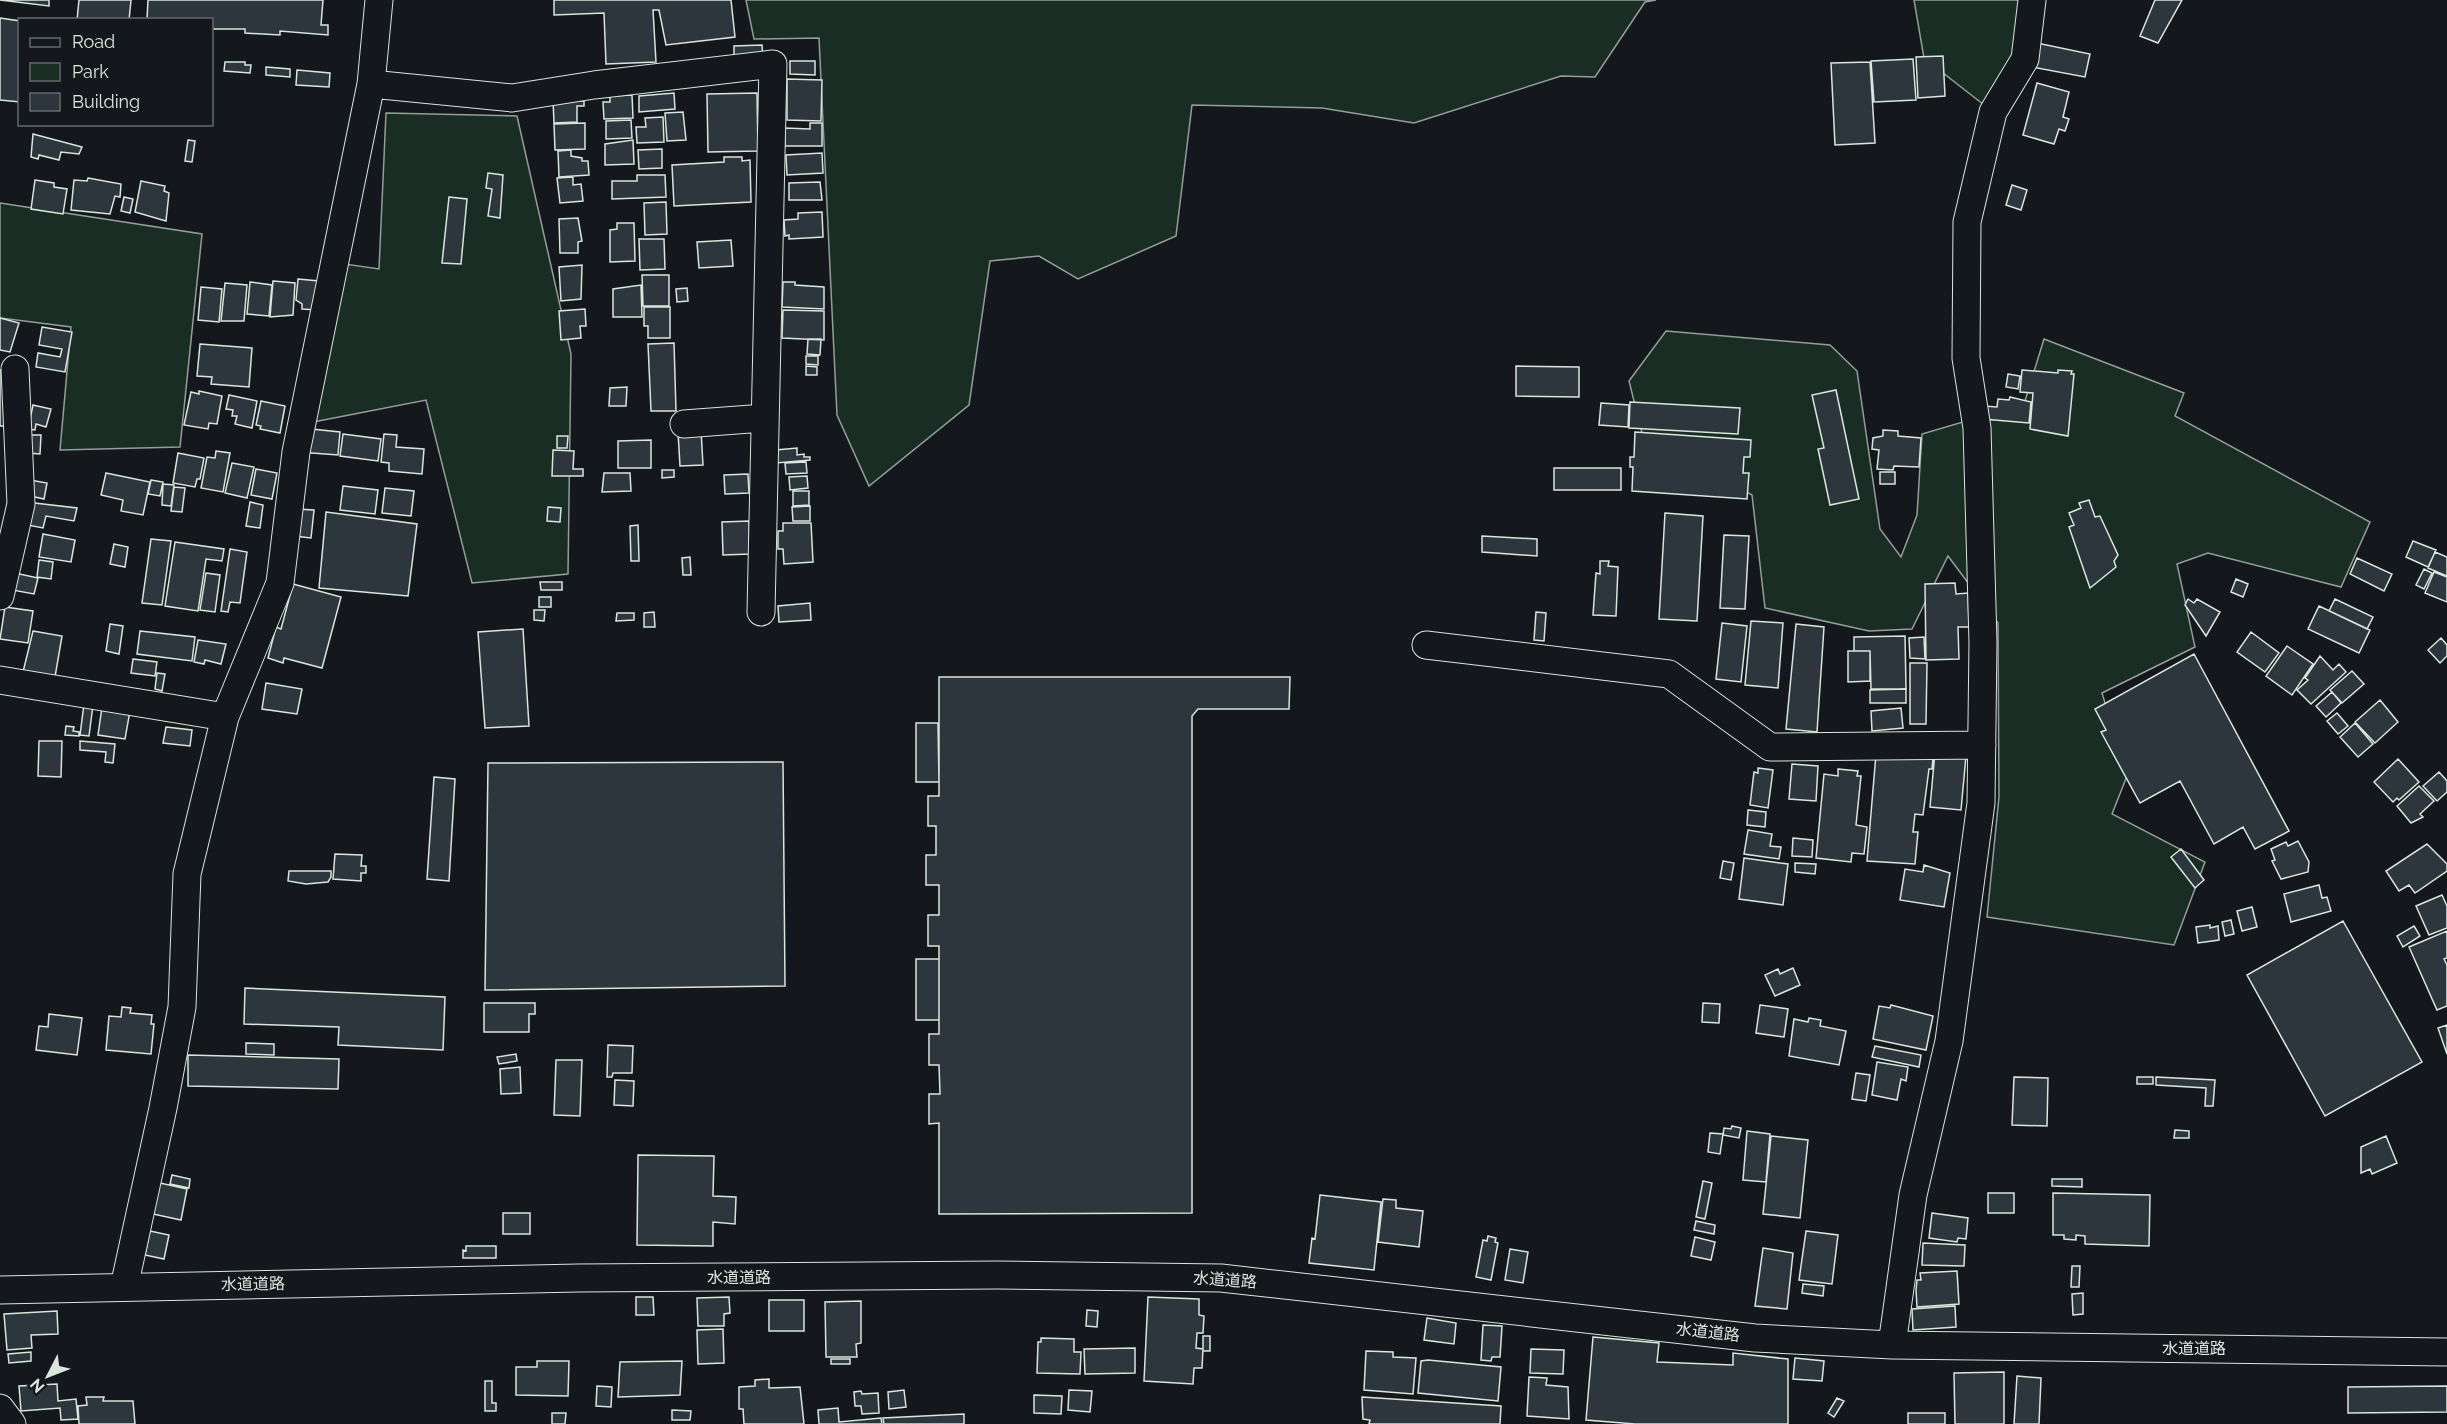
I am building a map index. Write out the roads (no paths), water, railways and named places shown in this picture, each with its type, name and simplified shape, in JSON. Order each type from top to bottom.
[{"type":"street","points":[[124,1287],[163,1108],[182,1007],[188,874],[225,717],[280,583],[296,452],[371,84],[379,0]]},
{"type":"street","points":[[1892,1345],[1913,1195],[1949,1041],[1981,803],[1983,642],[1977,428],[1966,358],[1967,222],[1992,112],[2025,59],[2032,0]]},
{"type":"street","points":[[371,84],[512,98],[594,85],[773,64],[761,612]]},
{"type":"street","points":[[0,596],[21,504],[15,369]]},
{"type":"street","points":[[684,424],[765,418]]},
{"type":"street","points":[[1426,645],[1669,674],[1770,747],[1982,745]]},
{"type":"street","points":[[0,680],[225,717]]},
{"type":"street","name":"水道道路","points":[[0,1290],[578,1278],[998,1275],[1221,1278],[1755,1338],[1892,1345],[2447,1352]]},
{"type":"street","points":[[0,1408],[12,1424]]}]
